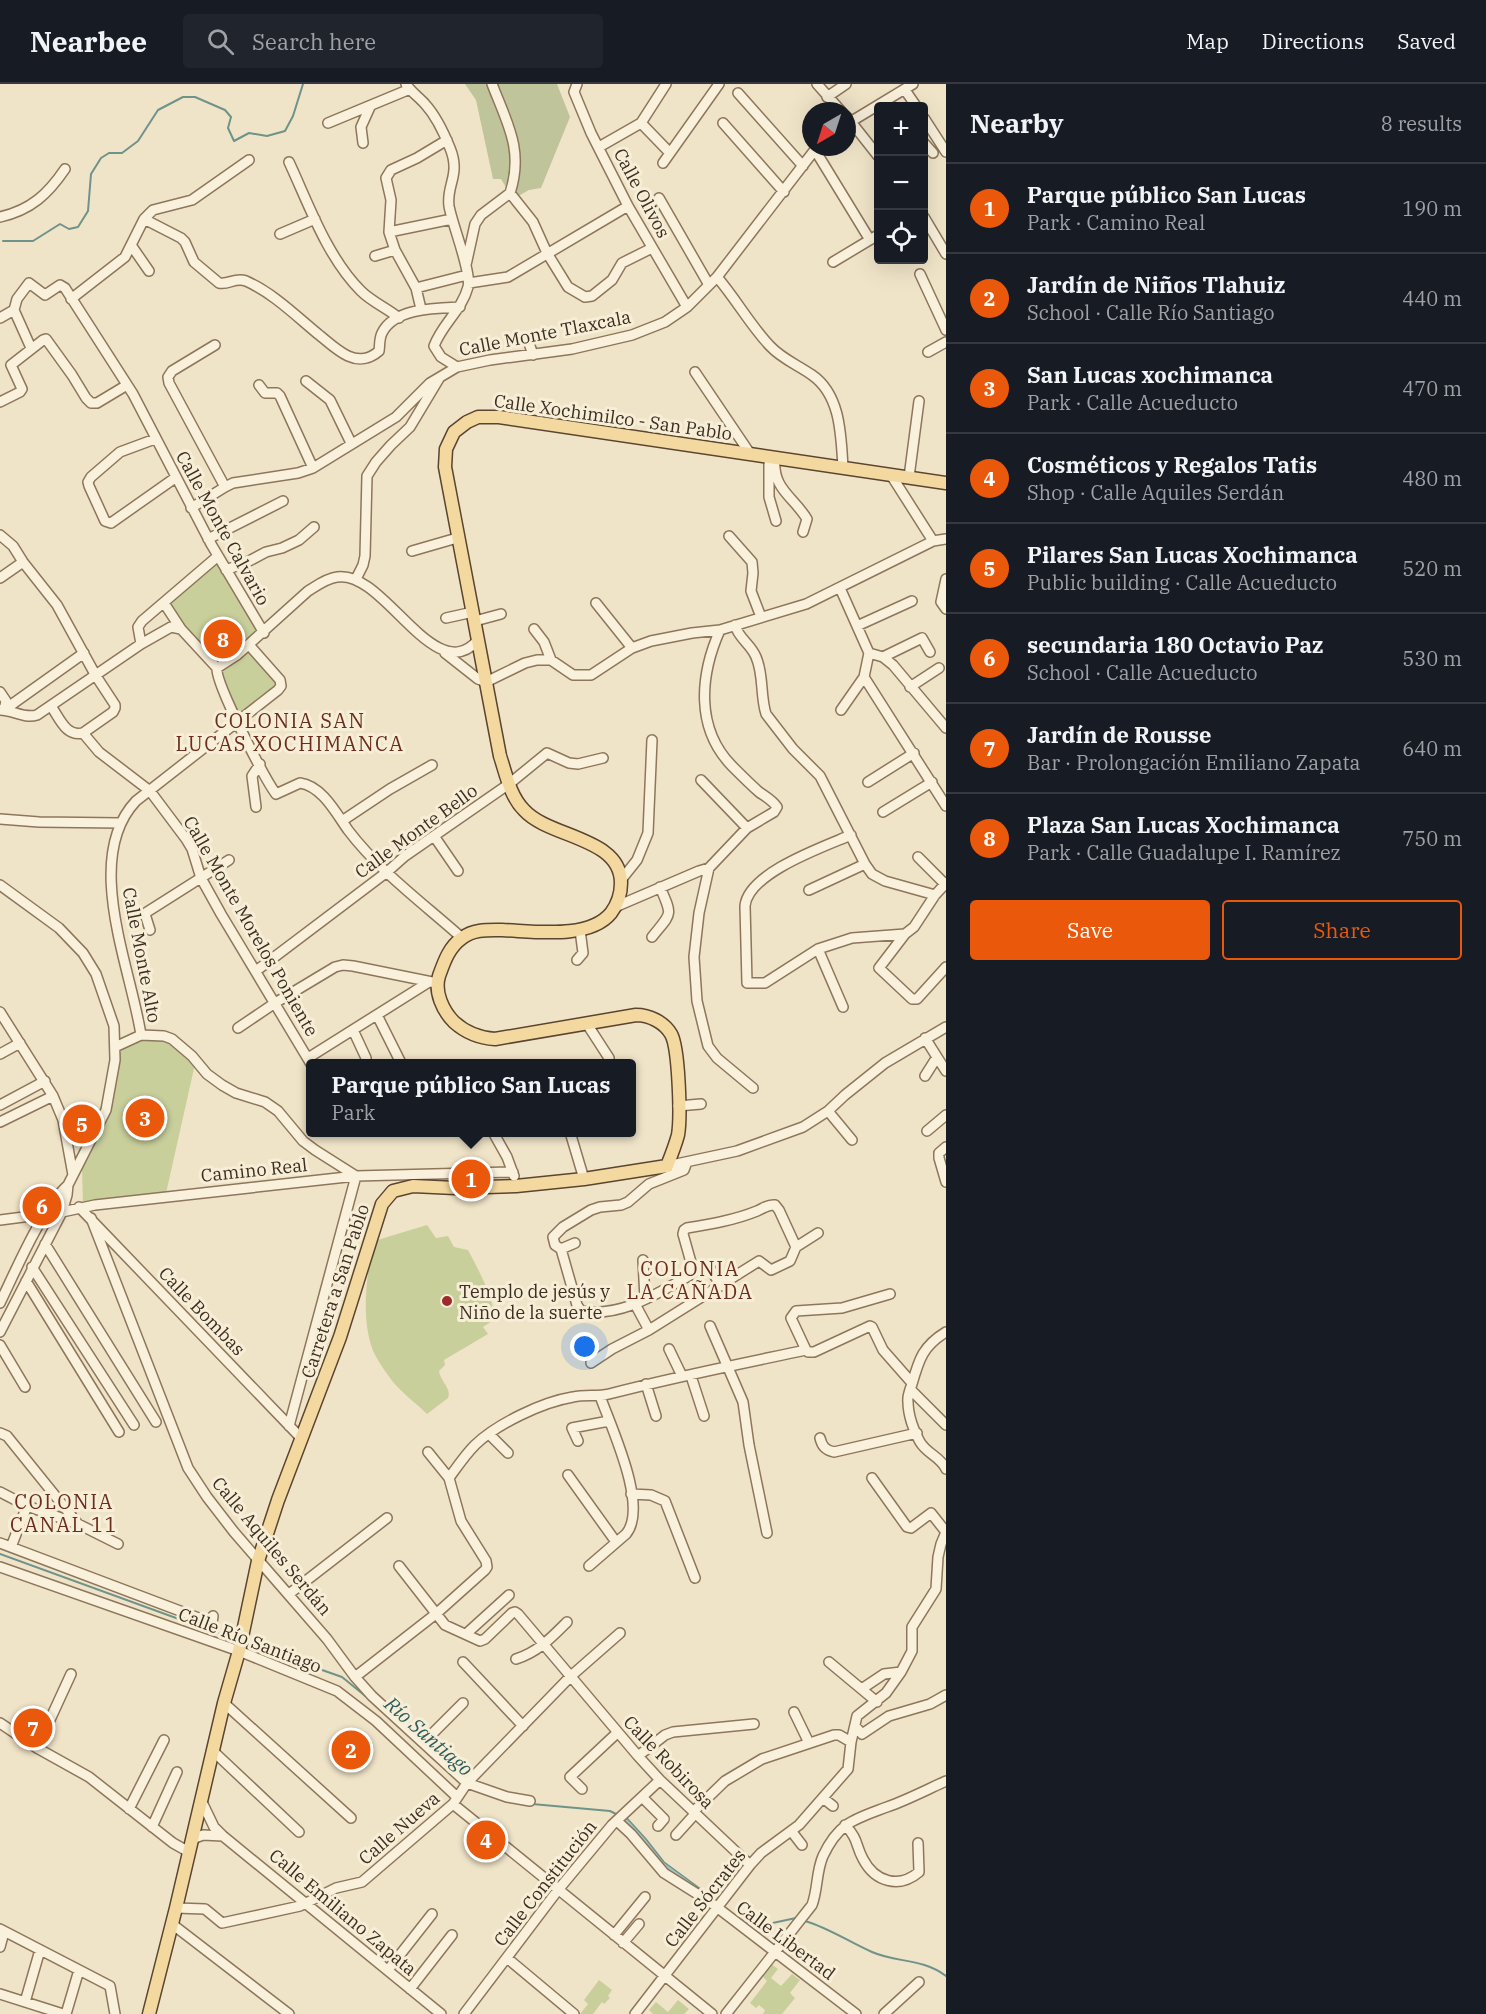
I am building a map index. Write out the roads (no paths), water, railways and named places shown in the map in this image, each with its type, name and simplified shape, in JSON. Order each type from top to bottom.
[{"type":"main road","name":"Calle Xochimilco - San Pablo","points":[[478,640],[445,467],[446,449],[454,432],[478,417],[499,417],[946,483]]},
{"type":"main road","points":[[478,640],[500,756],[509,784],[523,810],[550,828],[595,845],[615,864],[621,880],[621,890],[615,907],[602,921],[580,930],[481,930],[462,938],[451,948],[433,982],[450,1017],[457,1024],[483,1038],[495,1039],[645,1015],[655,1019],[671,1034],[675,1047],[678,1133],[667,1166]]},
{"type":"main road","name":"Carretera a San Pablo","points":[[151,2013],[224,1703],[239,1652],[258,1561],[301,1438],[323,1386],[382,1204],[393,1191],[413,1186],[455,1188],[516,1186],[585,1179],[667,1166]]},
{"type":"street","points":[[457,367],[441,357],[434,346],[460,307],[475,224],[481,215],[510,193],[516,171],[514,144],[492,84]]},
{"type":"street","points":[[598,147],[641,123],[666,84]]},
{"type":"street","points":[[663,163],[718,84]]},
{"type":"street","points":[[817,84],[832,102]]},
{"type":"street","points":[[827,97],[846,84]]},
{"type":"street","points":[[890,102],[913,84]]},
{"type":"street","points":[[328,123],[370,107],[408,87],[426,105],[447,140],[455,163],[455,176],[449,203],[467,275]]},
{"type":"street","name":"Calle Olivos","points":[[576,88],[581,112],[598,147],[628,206],[687,307]]},
{"type":"street","points":[[905,90],[913,102]]},
{"type":"street","points":[[738,93],[803,166]]},
{"type":"street","points":[[363,143],[361,127],[370,107]]},
{"type":"street","points":[[856,118],[874,110]]},
{"type":"street","points":[[641,123],[670,153]]},
{"type":"street","points":[[723,123],[784,192]]},
{"type":"street","points":[[928,124],[946,152]]},
{"type":"street","points":[[856,130],[874,150]]},
{"type":"street","points":[[421,309],[416,288],[395,250],[389,232],[391,200],[386,178],[391,170],[447,140]]},
{"type":"street","points":[[928,147],[933,153]]},
{"type":"street","name":"Calle Monte Tlaxcala","points":[[192,508],[233,483],[298,473],[313,468],[396,417],[429,383],[457,367],[533,355],[632,335],[665,321],[687,307],[717,277],[810,156]]},
{"type":"street","points":[[821,156],[874,237],[833,262]]},
{"type":"street","points":[[31,348],[14,310],[17,299],[29,283],[45,296],[60,285],[63,286],[71,299],[125,257],[144,219],[153,210],[192,200],[249,160]]},
{"type":"street","points":[[289,162],[315,219],[345,273],[362,292],[399,318]]},
{"type":"street","points":[[0,217],[26,207],[43,197],[65,169]]},
{"type":"street","points":[[510,193],[533,222],[547,253],[568,287],[588,297],[612,280],[622,263],[652,248]]},
{"type":"street","points":[[659,198],[709,285]]},
{"type":"street","points":[[416,288],[467,275],[508,277],[628,206]]},
{"type":"street","points":[[144,219],[181,238],[194,262],[219,283],[223,284],[236,279],[258,287],[285,305],[348,356],[369,358],[374,356],[379,351],[379,341],[385,328],[399,318],[421,309],[460,307]]},
{"type":"street","points":[[280,234],[315,219]]},
{"type":"street","points":[[389,232],[452,219]]},
{"type":"street","points":[[928,224],[946,254]]},
{"type":"street","points":[[131,244],[149,271]]},
{"type":"street","points":[[375,255],[395,250]]},
{"type":"street","points":[[920,274],[946,330]]},
{"type":"street","points":[[717,277],[772,349],[814,376],[830,394],[838,422],[843,468]]},
{"type":"street","name":"Calle Monte Calvario","points":[[71,299],[127,385],[208,539],[264,633]]},
{"type":"street","points":[[0,318],[14,310]]},
{"type":"street","points":[[0,402],[22,389],[11,365],[46,339],[86,398],[94,403],[127,385]]},
{"type":"street","points":[[528,340],[533,355]]},
{"type":"street","points":[[928,352],[946,342]]},
{"type":"street","points":[[215,345],[172,371],[168,377],[169,383],[225,487]]},
{"type":"street","points":[[695,372],[751,455]]},
{"type":"street","name":"Calle Monte Tlaxcala","points":[[356,579],[365,556],[367,477],[383,454],[410,427],[441,375]]},
{"type":"street","points":[[306,381],[330,400],[351,443]]},
{"type":"street","points":[[258,385],[265,393],[277,393],[280,396],[313,468]]},
{"type":"street","points":[[909,477],[919,401]]},
{"type":"street","points":[[155,439],[120,452],[91,477],[88,482],[89,486],[105,521],[111,523],[175,478]]},
{"type":"street","points":[[772,458],[769,497],[776,521]]},
{"type":"street","points":[[772,458],[777,482],[807,519],[803,532]]},
{"type":"street","points":[[891,475],[933,541]]},
{"type":"street","points":[[208,539],[283,501]]},
{"type":"street","points":[[226,570],[299,540],[314,527]]},
{"type":"street","points":[[0,535],[13,546],[57,605],[115,708],[83,733]]},
{"type":"street","points":[[729,536],[752,562],[751,591],[761,617]]},
{"type":"street","points":[[412,550],[458,538]]},
{"type":"street","points":[[217,668],[231,661],[308,591],[337,576],[356,579],[366,585],[408,625],[473,676],[486,682],[525,663],[537,660],[551,660],[573,675],[591,675],[632,648],[651,641],[720,630],[806,604],[933,541],[946,539]]},
{"type":"street","points":[[141,644],[138,627],[142,621],[218,556]]},
{"type":"street","points":[[0,578],[23,562]]},
{"type":"street","points":[[946,579],[941,602],[946,609]]},
{"type":"street","points":[[840,588],[869,653],[864,677],[841,711]]},
{"type":"street","points":[[857,626],[912,601]]},
{"type":"street","points":[[164,603],[181,629],[217,668],[219,682],[237,722],[276,794],[291,786],[304,783],[327,800],[358,842],[387,872],[462,938]]},
{"type":"street","points":[[596,603],[632,648]]},
{"type":"street","points":[[446,618],[501,614]]},
{"type":"street","points":[[735,625],[737,633],[748,644],[757,659],[766,714],[793,749],[820,776],[865,864],[876,877],[935,895]]},
{"type":"street","points":[[2,710],[31,717],[51,706],[141,644],[171,627],[181,629]]},
{"type":"street","points":[[534,628],[544,642],[551,660]]},
{"type":"street","points":[[615,907],[709,868],[747,828],[774,812],[777,807],[730,764],[716,743],[707,717],[703,700],[704,683],[713,646],[720,630]]},
{"type":"street","points":[[883,657],[922,638],[930,652]]},
{"type":"street","points":[[442,651],[460,652],[478,640]]},
{"type":"street","points":[[237,722],[280,686],[280,680],[249,645]]},
{"type":"street","points":[[2,710],[84,653]]},
{"type":"street","points":[[869,653],[883,657],[893,665],[946,728]]},
{"type":"street","points":[[910,687],[939,668]]},
{"type":"street","points":[[864,677],[946,806]]},
{"type":"street","points":[[0,692],[6,700],[2,710]]},
{"type":"street","name":"Calle Monte Morelos Poniente","points":[[51,706],[69,733],[75,735],[83,733],[99,752],[150,790],[192,849],[201,878],[308,1059]]},
{"type":"street","name":"Calle Monte Alto","points":[[141,1035],[112,904],[114,848],[120,823],[127,810],[173,770],[237,722]]},
{"type":"street","points":[[621,880],[637,860],[648,832],[652,740]]},
{"type":"street","name":"Calle Monte Bello","points":[[256,971],[405,856],[509,784],[547,753],[569,763],[578,764],[603,758]]},
{"type":"street","points":[[868,782],[914,753]]},
{"type":"street","points":[[256,807],[252,776],[260,764]]},
{"type":"street","points":[[342,821],[390,789],[432,765]]},
{"type":"street","points":[[701,780],[747,828]]},
{"type":"street","points":[[883,812],[932,782]]},
{"type":"street","points":[[0,819],[120,823]]},
{"type":"street","points":[[851,835],[781,868],[760,882],[746,898],[747,983],[765,983],[818,950],[852,938],[905,934]]},
{"type":"street","points":[[434,836],[458,871]]},
{"type":"street","points":[[918,857],[946,884],[879,968],[912,999],[917,999],[946,967]]},
{"type":"street","points":[[150,930],[145,914],[147,912],[229,860]]},
{"type":"street","points":[[809,890],[865,864]]},
{"type":"street","points":[[709,868],[699,913],[694,957],[694,978],[700,1020],[712,1054],[753,1088]]},
{"type":"street","points":[[0,885],[59,928],[83,953],[96,974],[105,997],[114,1026],[115,1047],[115,1060],[106,1110],[68,1185],[62,1212],[0,1332]]},
{"type":"street","points":[[652,937],[669,915],[670,909],[660,887]]},
{"type":"street","points":[[577,960],[583,953],[580,930]]},
{"type":"street","points":[[818,950],[843,1007]]},
{"type":"street","points":[[238,1028],[328,970],[343,965],[433,982]]},
{"type":"street","points":[[312,1059],[353,1030],[433,982]]},
{"type":"street","points":[[0,1012],[53,1096],[63,1120],[73,1175]]},
{"type":"street","points":[[377,1015],[399,1059]]},
{"type":"street","points":[[587,1024],[609,1058]]},
{"type":"street","points":[[667,1166],[737,1151],[803,1127],[828,1111],[885,1063],[946,1027]]},
{"type":"street","points":[[353,1030],[366,1058]]},
{"type":"street","name":"Calle Monte Alto","points":[[115,1047],[141,1035],[164,1036],[172,1039],[186,1050],[207,1074],[237,1093],[265,1102],[278,1111],[309,1145],[356,1176]]},
{"type":"street","points":[[925,1038],[946,1071]]},
{"type":"street","points":[[0,1054],[20,1043]]},
{"type":"street","points":[[925,1076],[937,1057]]},
{"type":"street","points":[[0,1104],[45,1081]]},
{"type":"street","points":[[0,1122],[53,1096]]},
{"type":"street","points":[[678,1106],[701,1104]]},
{"type":"street","points":[[828,1111],[852,1140]]},
{"type":"street","points":[[927,1131],[946,1114]]},
{"type":"street","points":[[496,1137],[507,1157],[516,1186]]},
{"type":"street","points":[[572,1137],[585,1179]]},
{"type":"street","points":[[946,1147],[939,1153],[939,1158],[946,1182]]},
{"type":"street","points":[[687,1162],[684,1170],[649,1184],[628,1202],[591,1210],[563,1227],[553,1237],[555,1245],[561,1249],[577,1305],[581,1311],[621,1309],[708,1267],[721,1286]]},
{"type":"street","name":"Camino Real","points":[[0,1220],[45,1215],[79,1207],[356,1176],[513,1172]]},
{"type":"street","points":[[289,1426],[356,1176]]},
{"type":"street","points":[[0,1303],[45,1215],[60,1192],[68,1185]]},
{"type":"street","points":[[694,1273],[683,1234],[684,1230],[730,1220],[770,1204],[780,1210],[796,1247]]},
{"type":"street","name":"Calle Bombas","points":[[79,1207],[301,1438]]},
{"type":"street","name":"Calle Aquiles Serdán","points":[[91,1218],[188,1468],[207,1497],[258,1561],[265,1566],[327,1639],[355,1677],[372,1696],[424,1742],[461,1792],[558,1890],[712,2014]]},
{"type":"street","points":[[591,1363],[612,1348],[649,1330],[759,1261],[771,1270],[790,1261],[796,1247],[818,1233]]},
{"type":"street","points":[[561,1249],[575,1243]]},
{"type":"street","points":[[45,1244],[156,1422]]},
{"type":"street","points":[[644,1260],[640,1301],[649,1330]]},
{"type":"street","points":[[32,1267],[134,1425]]},
{"type":"street","points":[[26,1281],[119,1432]]},
{"type":"street","points":[[806,1350],[791,1318],[796,1311],[842,1308],[890,1294]]},
{"type":"street","points":[[710,1326],[743,1402],[749,1445],[767,1533]]},
{"type":"street","points":[[449,1478],[466,1455],[489,1434],[526,1413],[556,1401],[573,1396],[600,1396],[806,1350],[814,1353],[870,1326],[883,1350],[946,1425]]},
{"type":"street","points":[[946,1332],[926,1348],[919,1359],[907,1400],[917,1433],[925,1449],[940,1460],[946,1469]]},
{"type":"street","points":[[0,1345],[25,1387]]},
{"type":"street","points":[[669,1349],[686,1376],[704,1416]]},
{"type":"street","points":[[646,1384],[656,1416]]},
{"type":"street","points":[[590,1566],[631,1528],[633,1520],[625,1460],[600,1396]]},
{"type":"street","points":[[578,1441],[572,1428],[609,1422]]},
{"type":"street","points":[[0,1433],[7,1436],[78,1524]]},
{"type":"street","points":[[820,1438],[822,1446],[834,1452],[917,1433]]},
{"type":"street","points":[[489,1434],[508,1454]]},
{"type":"street","points":[[355,1677],[437,1613],[487,1567],[486,1561],[461,1521],[449,1478],[428,1452]]},
{"type":"street","points":[[568,1475],[616,1542]]},
{"type":"street","points":[[872,1478],[907,1527],[911,1528],[932,1513],[946,1532]]},
{"type":"street","points":[[0,1492],[27,1506],[78,1524],[118,1544]]},
{"type":"street","points":[[631,1494],[651,1495],[665,1501],[694,1578]]},
{"type":"street","points":[[11,1547],[27,1506]]},
{"type":"street","points":[[289,1594],[387,1518]]},
{"type":"street","name":"Calle Sócrates","points":[[635,2014],[750,1865],[761,1853],[792,1832],[848,1769],[857,1716],[886,1693],[912,1651],[912,1627],[936,1589],[938,1557],[946,1532]]},
{"type":"street","points":[[0,1543],[212,1623],[213,1616]]},
{"type":"street","points":[[399,1566],[446,1625],[466,1634],[510,1595]]},
{"type":"street","name":"Calle Río Santiago","points":[[0,1567],[239,1652],[337,1691],[461,1792]]},
{"type":"street","points":[[936,1589],[946,1586]]},
{"type":"street","name":"Calle Robirosa","points":[[466,1634],[483,1641],[515,1612],[617,1733],[660,1780],[750,1865]]},
{"type":"street","points":[[516,1659],[533,1653],[567,1622]]},
{"type":"street","name":"Calle Nueva","points":[[177,1908],[205,1909],[222,1923],[300,1906],[336,1888],[362,1882],[461,1792],[571,1676],[620,1633]]},
{"type":"street","points":[[463,1662],[523,1726]]},
{"type":"street","points":[[829,1662],[877,1701]]},
{"type":"street","points":[[863,1688],[884,1674],[901,1672]]},
{"type":"street","points":[[37,1748],[71,1674]]},
{"type":"street","points":[[855,1726],[862,1734],[889,1716],[930,1704],[946,1695]]},
{"type":"street","points":[[224,1703],[351,1818]]},
{"type":"street","points":[[424,1742],[463,1703]]},
{"type":"street","points":[[794,1712],[808,1743]]},
{"type":"street","points":[[0,1723],[37,1748],[89,1777],[173,1843],[190,1845],[203,1835],[223,1836]]},
{"type":"street","points":[[638,1756],[665,1735],[673,1732],[754,1724]]},
{"type":"street","points":[[582,1789],[570,1777],[617,1733]]},
{"type":"street","points":[[676,1835],[725,1781],[762,1759],[839,1735],[851,1742]]},
{"type":"street","points":[[129,1809],[164,1740]]},
{"type":"street","points":[[213,1751],[299,1832]]},
{"type":"street","points":[[152,1827],[177,1772]]},
{"type":"street","name":"Calle Constitución","points":[[464,2014],[558,1890],[617,1820],[660,1780]]},
{"type":"street","points":[[726,2014],[802,1919],[815,1898],[817,1871],[830,1843],[845,1825],[861,1816],[888,1807],[946,1781]]},
{"type":"street","points":[[461,1792],[530,1801]]},
{"type":"street","points":[[642,1797],[664,1819],[658,1826]]},
{"type":"street","points":[[823,1798],[833,1806]]},
{"type":"street","name":"Calle Emiliano Zapata","points":[[202,1802],[214,1827],[223,1836],[441,2014]]},
{"type":"street","name":"Calle Libertad","points":[[617,1820],[664,1873],[718,1908],[856,2014]]},
{"type":"street","points":[[845,1825],[857,1841],[862,1859],[880,1878],[893,1883],[906,1881],[919,1872],[918,1843]]},
{"type":"street","points":[[792,1832],[802,1845]]},
{"type":"street","points":[[614,1935],[645,1897]]},
{"type":"street","points":[[388,1970],[432,1914]]},
{"type":"street","points":[[172,1924],[289,2014]]},
{"type":"street","points":[[624,1943],[639,1924]]},
{"type":"street","points":[[0,1947],[2,1930],[110,1986],[115,2014]]},
{"type":"street","points":[[410,1989],[452,1935]]},
{"type":"street","points":[[25,2002],[40,1950]]},
{"type":"street","points":[[507,1958],[574,2014]]},
{"type":"street","points":[[0,1994],[64,2014],[79,1970]]},
{"type":"street","points":[[884,2014],[920,1982]]},
{"type":"water","points":[[625,1816],[664,1862],[706,1893],[708,1897],[663,1867],[620,1820]]},
{"type":"waterway","points":[[3,241],[33,241],[60,224],[69,229],[78,227],[88,211],[91,174],[101,158],[109,153],[122,153],[138,141],[158,110],[183,97],[195,97],[225,110],[231,117],[228,128],[234,141],[249,133],[267,136],[285,131],[293,116],[303,84]]},
{"type":"waterway","name":"Río Santiago","points":[[0,1554],[231,1638]]},
{"type":"waterway","name":"Río Santiago","points":[[248,1644],[342,1677],[369,1699]]},
{"type":"waterway","name":"Río Santiago","points":[[426,1752],[462,1784]]},
{"type":"waterway","name":"Río Santiago","points":[[466,1787],[508,1802],[518,1803]]},
{"type":"waterway","name":"Río Santiago","points":[[532,1804],[610,1811],[618,1815]]},
{"type":"waterway","name":"Río Santiago","points":[[741,1920],[759,1926],[796,1918]]},
{"type":"waterway","name":"Río Santiago","points":[[805,1921],[872,1952],[919,1963],[946,1976]]},
{"type":"place","name":"Plaza San Lucas Xochimanca","points":[[223,639]]},
{"type":"place","name":"San Lucas xochimanca","points":[[145,1118]]},
{"type":"place","name":"Pilares San Lucas Xochimanca","points":[[82,1124]]},
{"type":"place","name":"Parque público San Lucas","points":[[471,1179]]},
{"type":"place","name":"secundaria 180 Octavio Paz","points":[[42,1206]]},
{"type":"place","name":"Templo de jesús y Niño de la suerte","points":[[447,1301]]},
{"type":"place","name":"Jardín de Rousse","points":[[33,1728]]},
{"type":"place","name":"Jardín de Niños Tlahuiz","points":[[351,1750]]},
{"type":"place","name":"Cosméticos y Regalos Tatis","points":[[486,1840]]},
{"type":"district","name":"COLONIA SAN LUCAS XOCHIMANCA","points":[[290,732]]},
{"type":"district","name":"COLONIA LA CAÑADA","points":[[690,1280]]},
{"type":"district","name":"COLONIA CANAL 11","points":[[64,1512]]}]
